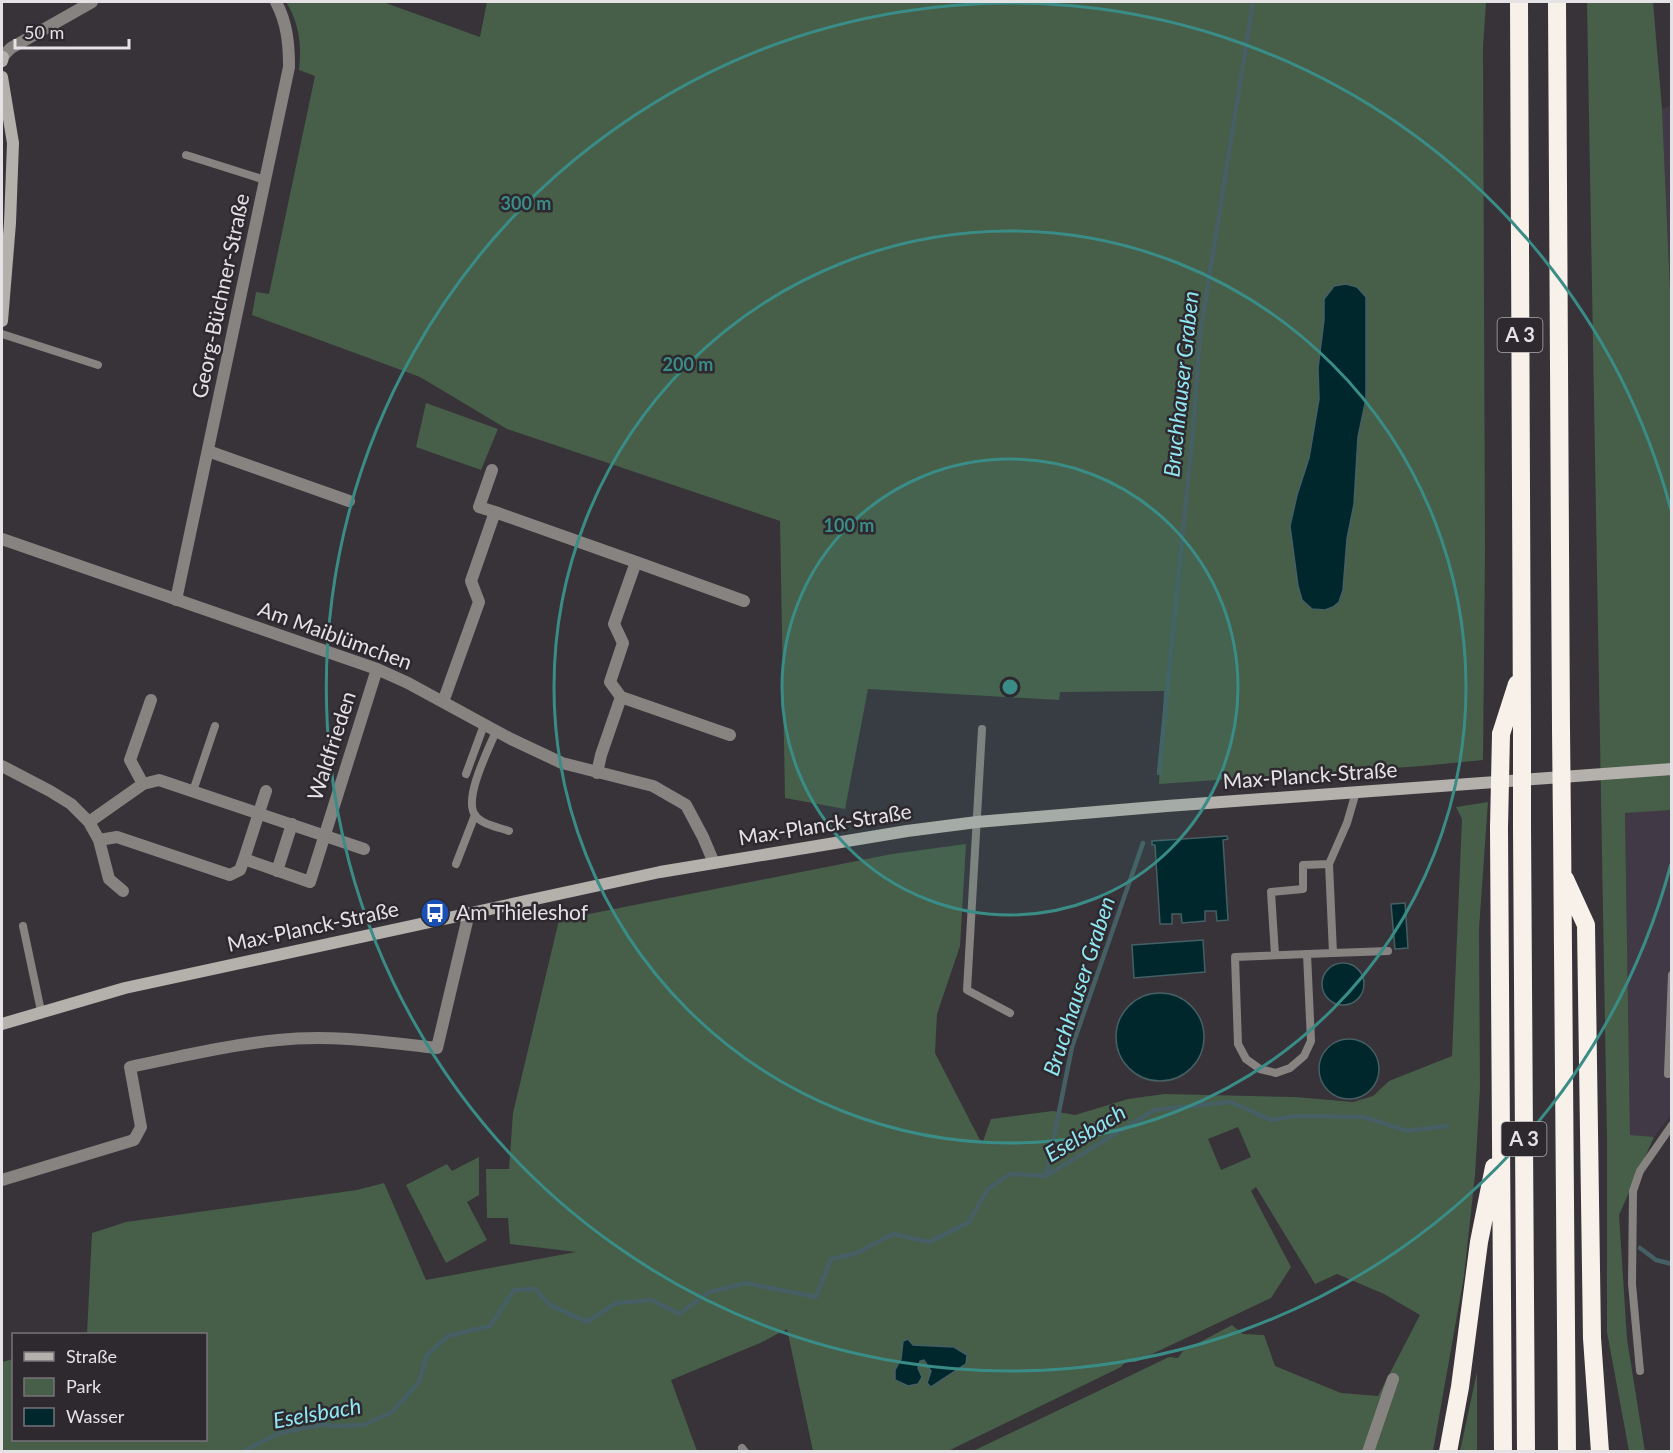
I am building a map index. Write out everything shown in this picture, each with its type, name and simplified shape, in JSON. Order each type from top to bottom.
[{"type":"highway","name":"A 3","points":[[1519,2],[1526,1452]]},
{"type":"highway","name":"A 3","points":[[1557,2],[1561,872],[1567,1452]]},
{"type":"highway","points":[[1503,1452],[1499,828],[1501,734],[1522,668]]},
{"type":"highway","points":[[1561,872],[1586,926],[1592,1327],[1600,1452]]},
{"type":"highway","points":[[1448,1452],[1460,1387],[1479,1242],[1501,1130]]},
{"type":"street","points":[[2,58],[11,48],[92,2]]},
{"type":"street","name":"Georg-Büchner-Straße","points":[[176,600],[289,67],[289,42],[284,20],[276,2]]},
{"type":"street","points":[[2,77],[13,143],[10,223],[3,280],[2,321]]},
{"type":"street","points":[[208,451],[349,501]]},
{"type":"street","points":[[492,470],[479,507],[744,601]]},
{"type":"street","points":[[444,702],[479,602],[471,581],[495,512]]},
{"type":"street","name":"Am Maiblümchen","points":[[2,540],[377,669],[562,763],[653,786],[686,806],[704,837],[714,863]]},
{"type":"street","points":[[636,562],[614,624],[623,644],[610,682],[621,697],[730,735]]},
{"type":"street","name":"Waldfrieden","points":[[244,859],[310,882],[377,669]]},
{"type":"street","points":[[597,773],[621,697]]},
{"type":"street","points":[[89,822],[142,784],[130,760],[151,700]]},
{"type":"street","points":[[2,766],[50,790],[71,804],[89,822],[99,840],[109,879],[123,891]]},
{"type":"street","name":"Max-Planck-Straße","points":[[2,1024],[124,988],[660,872],[907,831],[977,822],[1671,769]]},
{"type":"street","name":"Waldfrieden","points":[[142,784],[159,780],[364,849]]},
{"type":"street","points":[[99,840],[117,837],[230,875],[240,870],[266,791]]},
{"type":"street","name":"Waldfrieden","points":[[277,871],[292,824]]},
{"type":"street","points":[[2,1180],[134,1140],[141,1127],[129,1067],[278,1040],[307,1038],[374,1041],[438,1048],[469,914]]},
{"type":"street","points":[[1368,1452],[1393,1379]]},
{"type":"lane","points":[[186,154],[265,180]]},
{"type":"lane","points":[[2,334],[98,365]]},
{"type":"lane","points":[[466,774],[484,724]]},
{"type":"lane","points":[[193,791],[215,726]]},
{"type":"lane","points":[[982,729],[967,990],[1010,1013]]},
{"type":"lane","points":[[456,864],[475,815],[472,799],[474,787],[496,731]]},
{"type":"lane","points":[[1333,953],[1329,864],[1347,822],[1356,792]]},
{"type":"lane","points":[[475,815],[483,822],[509,831]]},
{"type":"lane","points":[[1275,955],[1271,892],[1303,889],[1303,865],[1329,864]]},
{"type":"lane","points":[[23,926],[41,1011]]},
{"type":"lane","points":[[1307,954],[1311,1041],[1304,1056],[1290,1068],[1276,1073],[1260,1069],[1246,1059],[1238,1044],[1234,957],[1275,955],[1388,951]]},
{"type":"lane","points":[[1668,1074],[1671,975]]},
{"type":"lane","points":[[1640,1371],[1632,1284],[1633,1191],[1640,1171],[1671,1125]]},
{"type":"shaded area","points":[[1671,105],[1671,313],[1662,109]]},
{"type":"shaded area","points":[[1671,810],[1671,1114],[1654,1137],[1630,1136],[1625,812]]},
{"type":"green space","points":[[286,2],[383,2],[480,37],[487,2],[1486,2],[1483,47],[1485,552],[1483,760],[1159,784],[1164,691],[1060,692],[1059,700],[868,689],[845,809],[785,798],[780,521],[507,429],[420,377],[252,315],[256,292],[269,294],[315,76],[299,70],[299,34]]},
{"type":"green space","points":[[1587,2],[1653,2],[1662,109],[1671,313],[1671,810],[1625,813],[1630,1135],[1654,1137],[1619,1215],[1627,1339],[1645,1452],[1629,1451],[1607,1332],[1607,1139]]},
{"type":"green space","points":[[426,403],[498,429],[481,470],[416,447]]},
{"type":"green space","points":[[1488,802],[1479,929],[1480,1089],[1475,1175],[1464,1276],[1433,1451],[973,1451],[1169,1357],[1178,1358],[1183,1351],[1232,1325],[1243,1334],[1264,1335],[1275,1366],[1341,1393],[1378,1396],[1420,1315],[1384,1294],[1337,1274],[1315,1284],[1256,1187],[1251,1191],[1291,1267],[1271,1298],[1135,1362],[1126,1361],[1121,1367],[948,1451],[813,1451],[787,1329],[760,1343],[671,1380],[697,1451],[2,1452],[2,1362],[12,1359],[12,1441],[207,1441],[207,1333],[87,1333],[92,1233],[126,1222],[357,1190],[384,1183],[426,1280],[576,1252],[510,1244],[508,1218],[487,1218],[486,1169],[509,1169],[513,1113],[559,920],[892,854],[966,844],[960,946],[937,1014],[935,1053],[982,1144],[991,1119],[1053,1111],[1075,1115],[1128,1099],[1165,1094],[1295,1097],[1353,1102],[1373,1096],[1389,1081],[1452,1056],[1462,819],[1456,807]],"holes":[[[1238,1127],[1251,1157],[1221,1170],[1208,1139]]]},
{"type":"green space","points":[[479,1157],[479,1195],[467,1202],[487,1240],[446,1263],[406,1185],[447,1164],[452,1171]]},
{"type":"green space","points":[[1477,1372],[1477,1451],[1460,1451]]},
{"type":"water","points":[[1346,284],[1357,287],[1366,297],[1366,399],[1358,437],[1354,504],[1347,539],[1343,590],[1339,602],[1333,607],[1325,610],[1312,609],[1302,600],[1298,586],[1290,526],[1309,458],[1319,399],[1318,368],[1324,320],[1324,299],[1334,286]]},
{"type":"water","points":[[1227,836],[1228,839],[1223,840],[1228,920],[1217,921],[1216,911],[1205,911],[1205,921],[1182,923],[1181,914],[1172,914],[1172,924],[1160,924],[1155,845],[1152,845],[1152,841]]},
{"type":"water","points":[[1405,903],[1408,948],[1395,949],[1391,904]]},
{"type":"water","points":[[1203,940],[1205,972],[1134,978],[1132,945]]},
{"type":"water","points":[[1343,963],[1358,969],[1364,984],[1358,999],[1343,1005],[1328,999],[1322,984],[1328,969]]},
{"type":"water","points":[[1160,993],[1177,996],[1191,1006],[1201,1020],[1204,1037],[1201,1054],[1191,1068],[1177,1078],[1160,1081],[1143,1078],[1129,1068],[1119,1054],[1116,1037],[1119,1020],[1129,1006],[1143,996]]},
{"type":"water","points":[[1343,1039],[1355,1039],[1366,1044],[1374,1052],[1379,1069],[1377,1081],[1366,1094],[1355,1099],[1343,1099],[1332,1094],[1324,1086],[1319,1075],[1319,1063],[1324,1052],[1332,1044]]},
{"type":"water","points":[[908,1339],[913,1345],[954,1347],[967,1355],[966,1364],[931,1387],[927,1383],[931,1371],[924,1360],[920,1361],[918,1368],[922,1377],[918,1384],[908,1386],[895,1380],[895,1370],[901,1359],[903,1341]]},
{"type":"waterway","name":"Bruchhauser Graben","points":[[1159,773],[1193,430],[1200,335],[1253,2]]},
{"type":"waterway","name":"Bruchhauser Graben","points":[[1046,1176],[1072,1047],[1143,843]]},
{"type":"waterway","name":"Eselsbach","points":[[242,1452],[279,1433],[326,1424],[331,1426],[364,1425],[392,1412],[419,1382],[427,1355],[448,1336],[490,1326],[514,1290],[535,1289],[550,1305],[587,1322],[616,1303],[652,1300],[679,1314],[709,1292],[746,1283],[816,1297],[831,1259],[857,1253],[893,1234],[929,1242],[969,1222],[987,1190],[1010,1174],[1046,1176],[1154,1110],[1231,1102],[1271,1120],[1295,1116],[1364,1117],[1407,1131],[1447,1126]]},
{"type":"waterway","name":"Eselsbach","points":[[1640,1248],[1656,1260],[1672,1264]]},
{"type":"place","name":"Am Thieleshof","points":[[435,913]]}]
